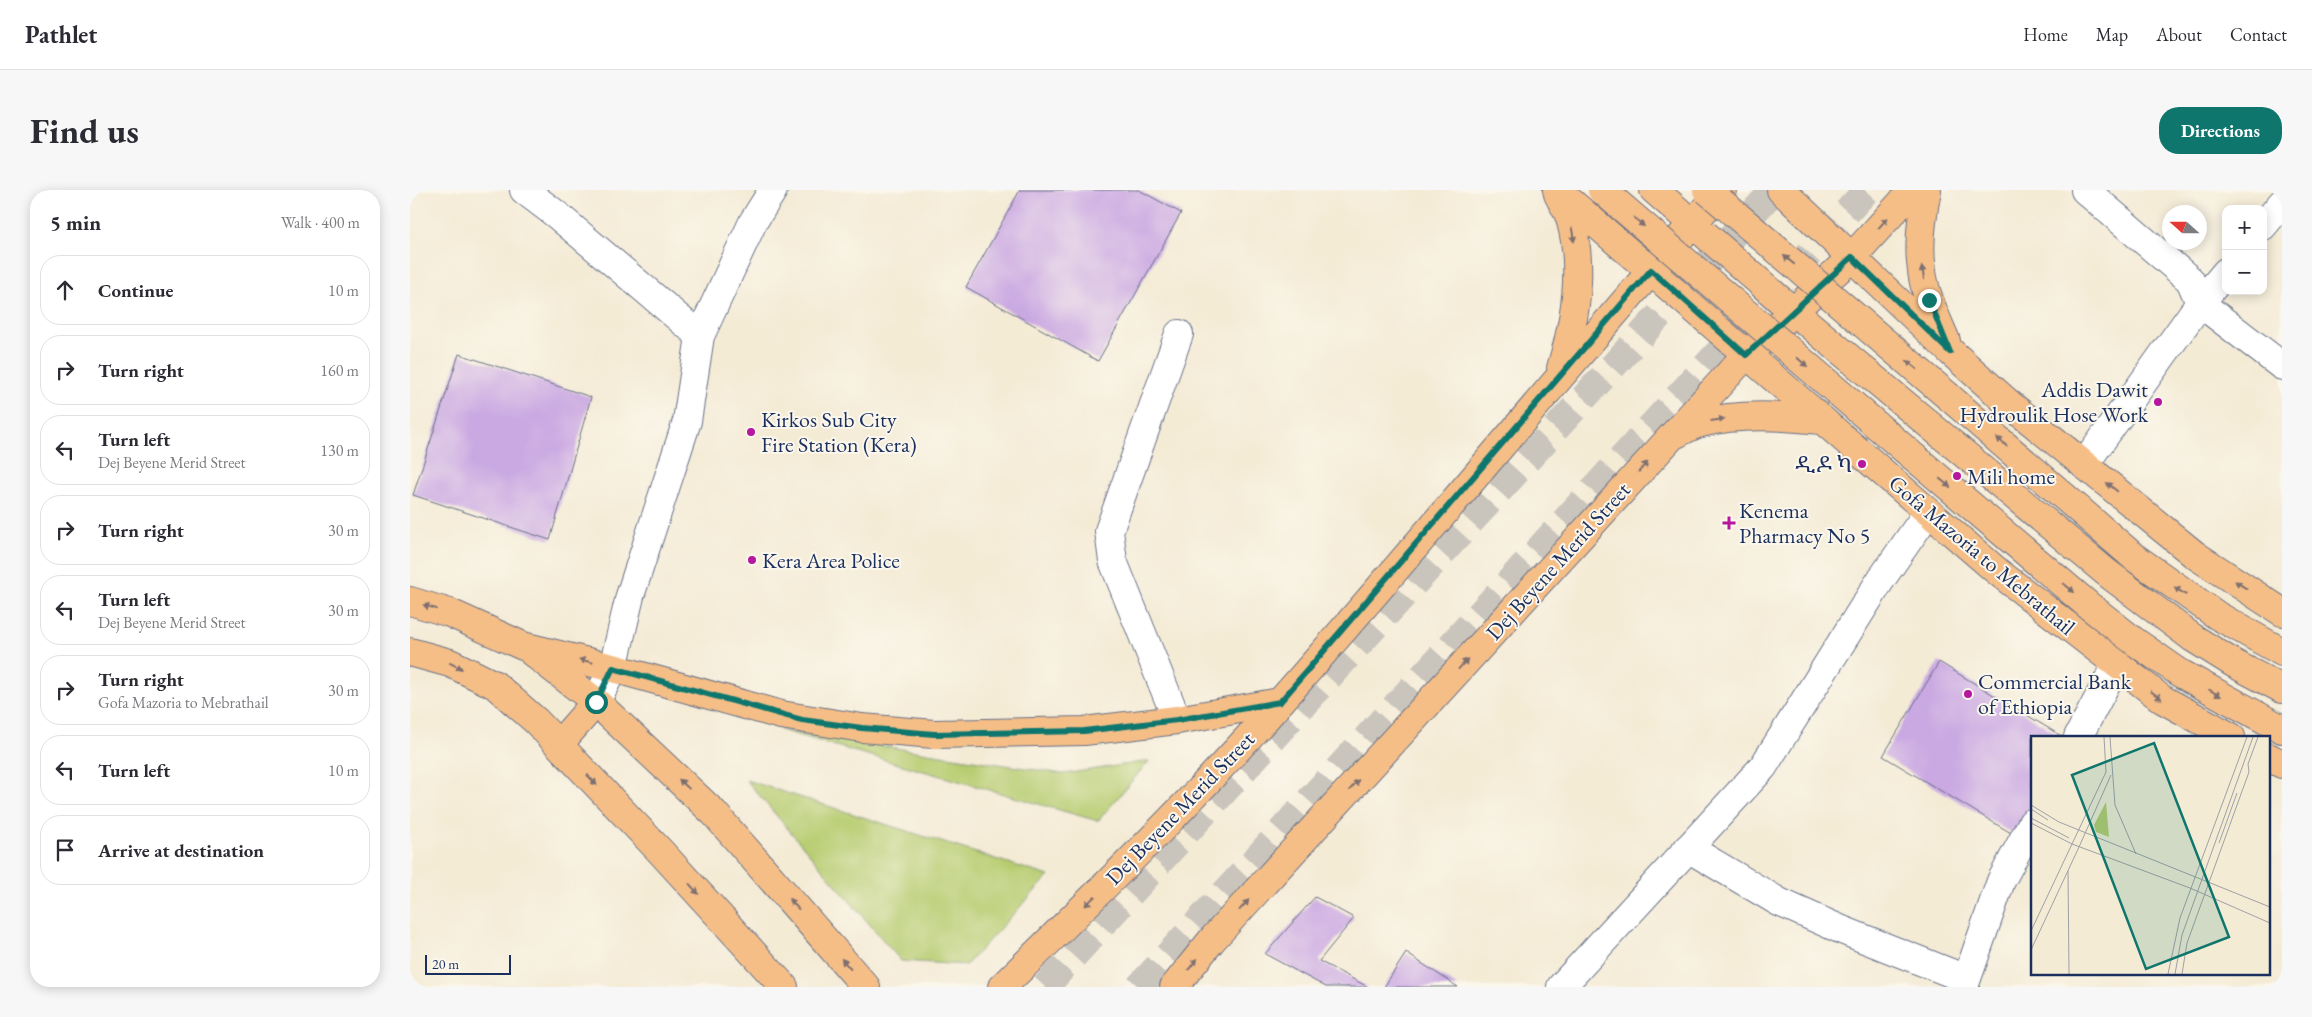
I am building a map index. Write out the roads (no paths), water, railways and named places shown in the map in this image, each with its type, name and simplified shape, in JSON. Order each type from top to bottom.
[{"type":"main road","name":"Gofa Mazoria to Mebrathail","points":[[1557,190],[1990,566],[2162,699],[2229,736]]},
{"type":"main road","points":[[1557,190],[1571,221],[1576,255],[1573,328],[1559,377]]},
{"type":"main road","points":[[1602,190],[2080,598],[2134,641],[2180,673],[2282,729]]},
{"type":"main road","points":[[1654,190],[1793,311],[2128,589],[2193,638],[2233,663],[2282,689]]},
{"type":"main road","points":[[1707,190],[2134,557],[2218,616],[2282,652]]},
{"type":"main road","name":"Dej Beyene Merid Street","points":[[1002,987],[1125,866],[1280,702],[1722,190]]},
{"type":"main road","points":[[1781,190],[1950,352],[2006,402],[2195,555],[2282,612]]},
{"type":"main road","name":"Dej Beyene Merid Street","points":[[1174,987],[1211,941],[1746,355],[1852,257],[1913,190]]},
{"type":"main road","points":[[1927,190],[1924,207],[1922,271],[1929,300],[1950,352]]},
{"type":"main road","points":[[1672,435],[1700,423],[1724,420],[1776,416],[1821,420]]},
{"type":"main road","points":[[410,601],[450,613],[524,646],[613,668],[788,716],[862,728],[934,734],[1084,731],[1177,720],[1280,702]]},
{"type":"main road","points":[[524,646],[596,702],[714,813],[866,987]]},
{"type":"main road","points":[[410,652],[450,663],[495,685],[536,721],[661,852],[784,987]]},
{"type":"main road","points":[[559,744],[596,702]]},
{"type":"main road","points":[[2270,758],[2282,764]]},
{"type":"street","points":[[524,190],[557,215],[700,336]]},
{"type":"street","points":[[596,702],[613,668],[630,596],[687,421],[700,336],[753,222],[773,190]]},
{"type":"street","points":[[2085,190],[2190,280],[2200,303],[2282,366]]},
{"type":"street","points":[[2267,221],[2282,203]]},
{"type":"street","points":[[2084,465],[2200,303],[2222,277]]},
{"type":"street","points":[[1177,720],[1112,561],[1109,531],[1178,334]]},
{"type":"street","points":[[1561,987],[1763,767],[1880,581],[1928,512]]},
{"type":"street","points":[[2079,736],[2116,665]]},
{"type":"street","points":[[1688,848],[1779,902],[1965,983],[2001,880],[2031,825]]},
{"type":"tunnel","points":[[1045,987],[1774,190]]},
{"type":"tunnel","points":[[1139,987],[1867,190]]},
{"type":"place","name":"Addis Dawit Hydroulik Hose Work","points":[[2158,402]]},
{"type":"place","name":"Kirkos Sub City Fire Station (Kera)","points":[[751,432]]},
{"type":"place","name":"ዲዶ ካ","points":[[1862,464]]},
{"type":"place","name":"Mili home","points":[[1957,476]]},
{"type":"place","name":"Kenema Pharmacy No 5","points":[[1729,523]]},
{"type":"place","name":"Kera Area Police","points":[[752,560]]},
{"type":"place","name":"Commercial Bank of Ethiopia","points":[[1968,694]]}]
